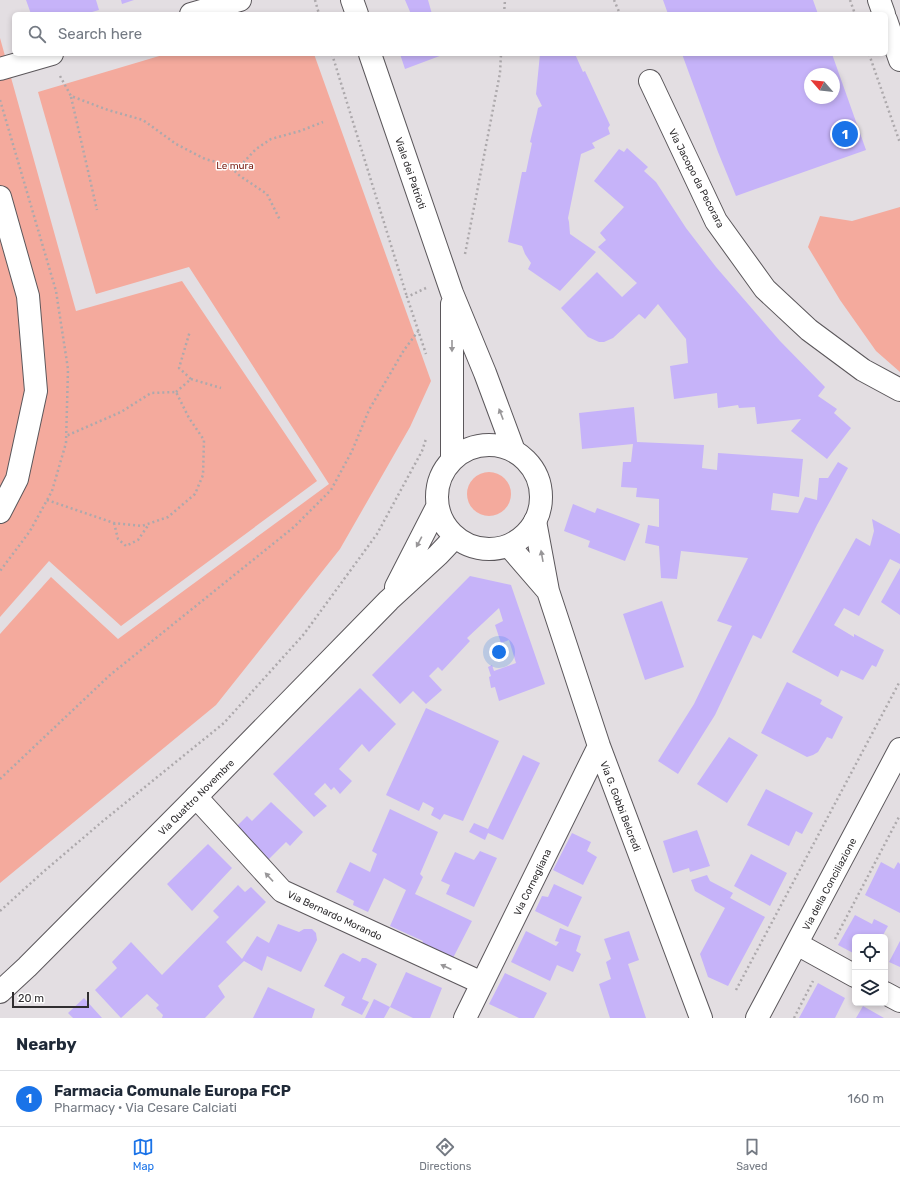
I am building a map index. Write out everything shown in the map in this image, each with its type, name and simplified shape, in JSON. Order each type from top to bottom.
[{"type":"street","points":[[198,12],[240,0]]},
{"type":"street","points":[[352,0],[356,12]]},
{"type":"street","points":[[879,0],[883,12]]},
{"type":"street","points":[[888,26],[900,60]]},
{"type":"street","points":[[0,69],[43,56]]},
{"type":"street","name":"Viale dei Patrioti","points":[[371,56],[452,293],[514,451]]},
{"type":"street","name":"Via Jacopo da Pecorara","points":[[650,81],[716,221],[765,289],[809,330],[863,370],[900,390]]},
{"type":"street","points":[[0,197],[28,296],[36,391],[8,476],[0,512]]},
{"type":"street","name":"Viale dei Patrioti","points":[[452,293],[452,460]]},
{"type":"street","name":"Viale dei Patrioti","points":[[480,445],[499,446],[514,451],[527,461],[536,474],[540,489],[540,506],[535,521],[529,531],[509,546],[495,549],[480,549],[467,545],[455,537],[443,524],[437,507],[437,490],[442,474],[452,460],[466,450],[480,445]]},
{"type":"street","name":"Via Quattro Novembre","points":[[389,600],[437,507]]},
{"type":"street","name":"Via G. Gobbi Belcredi","points":[[535,521],[548,591],[599,746],[701,1018]]},
{"type":"street","name":"Via Quattro Novembre","points":[[0,992],[27,967],[196,797],[389,600],[438,555],[455,537]]},
{"type":"street","name":"Via G. Gobbi Belcredi","points":[[509,546],[548,591]]},
{"type":"street","name":"Via Cornegliana","points":[[465,1018],[599,746]]},
{"type":"street","name":"Via della Conciliazione","points":[[757,1018],[900,749]]},
{"type":"street","name":"Via Bernardo Morando","points":[[196,797],[282,891],[482,983]]},
{"type":"street","points":[[797,944],[852,974]]},
{"type":"street","points":[[888,995],[900,1001]]},
{"type":"path","points":[[315,0],[318,12]]},
{"type":"path","points":[[504,12],[505,0]]},
{"type":"path","points":[[614,0],[619,12]]},
{"type":"path","points":[[850,0],[854,12]]},
{"type":"path","points":[[51,56],[71,96],[97,210]]},
{"type":"path","points":[[333,56],[407,297]]},
{"type":"path","points":[[464,259],[500,73],[501,56]]},
{"type":"path","points":[[870,56],[900,143]]},
{"type":"path","points":[[71,96],[108,110],[142,120],[182,148],[205,159],[228,165],[242,164],[256,149],[271,139],[300,131],[323,122]]},
{"type":"path","points":[[228,165],[240,176],[268,194],[280,220]]},
{"type":"path","points":[[0,779],[110,675],[294,527],[331,490],[352,451],[369,410],[404,350],[419,330],[428,360]]},
{"type":"path","points":[[190,331],[179,368],[191,379],[221,388]]},
{"type":"path","points":[[66,436],[121,412],[151,393],[176,392],[191,379]]},
{"type":"path","points":[[46,500],[114,523],[142,526],[168,517],[195,494],[203,474],[204,440],[189,418],[176,392]]},
{"type":"path","points":[[0,911],[103,821],[224,723],[304,634],[377,534],[422,451],[429,433]]},
{"type":"path","points":[[114,523],[118,539],[126,546],[138,540],[149,523]]},
{"type":"path","points":[[736,990],[900,681]]},
{"type":"path","points":[[833,943],[900,815]]},
{"type":"path","points":[[794,1018],[814,980]]},
{"type":"green space","points":[[0,38],[76,311],[182,281],[317,481],[121,626],[49,561],[0,617]]},
{"type":"green space","name":"Le mura","points":[[159,56],[315,56],[431,381],[410,427],[340,549],[216,705],[0,883],[0,634],[51,577],[118,639],[329,484],[189,267],[96,294],[38,92]]},
{"type":"green space","points":[[900,207],[900,372],[876,351],[840,300],[808,247],[820,216],[852,221]]},
{"type":"green space","points":[[489,472],[501,476],[507,482],[511,494],[507,506],[501,512],[489,516],[477,512],[471,506],[467,494],[471,482],[477,476]]},
{"type":"building","points":[[26,0],[96,0],[99,10],[92,12],[30,12]]},
{"type":"building","points":[[121,0],[134,0],[122,4]]},
{"type":"building","points":[[405,0],[428,0],[431,12],[410,12]]},
{"type":"building","points":[[663,0],[813,0],[817,12],[667,12]]},
{"type":"building","points":[[401,56],[440,56],[405,69]]},
{"type":"building","points":[[540,56],[576,56],[583,72],[585,71],[610,125],[608,128],[610,134],[592,143],[595,148],[581,154],[568,218],[570,234],[596,252],[560,291],[528,269],[531,263],[522,246],[508,242],[522,172],[526,172],[532,143],[530,142],[538,108],[542,106],[536,94]]},
{"type":"building","points":[[683,56],[833,56],[837,68],[804,68],[804,104],[840,104],[840,77],[866,150],[736,196]]},
{"type":"building","points":[[627,148],[648,167],[644,171],[656,182],[686,228],[716,267],[780,341],[825,387],[818,396],[837,409],[834,413],[851,428],[827,459],[791,431],[801,419],[757,424],[755,407],[739,408],[738,405],[718,408],[717,393],[674,399],[670,366],[688,363],[686,339],[658,304],[645,319],[639,314],[613,338],[604,342],[599,342],[588,337],[561,308],[597,272],[622,297],[637,283],[598,247],[606,240],[600,233],[624,207],[594,181],[619,149],[624,152]]},
{"type":"building","points":[[634,407],[637,442],[704,445],[702,468],[717,470],[718,453],[803,459],[799,497],[773,493],[771,510],[798,513],[805,497],[817,500],[819,478],[828,478],[838,462],[848,468],[817,525],[761,639],[753,635],[715,715],[678,774],[658,761],[694,704],[732,626],[717,621],[748,558],[681,551],[677,579],[661,578],[659,546],[645,543],[648,525],[659,527],[659,499],[636,497],[637,488],[621,487],[623,462],[631,462],[633,444],[582,449],[579,413]]},
{"type":"building","points":[[573,504],[595,513],[597,508],[640,524],[625,561],[588,547],[590,541],[564,531]]},
{"type":"building","points":[[872,519],[900,534],[900,564],[890,559],[859,616],[844,608],[834,625],[854,637],[854,634],[884,650],[876,667],[872,665],[863,680],[841,670],[838,677],[792,652],[856,538],[870,546],[874,531]]},
{"type":"building","points":[[900,568],[900,615],[881,602]]},
{"type":"building","points":[[470,576],[511,585],[545,684],[499,701],[495,687],[491,688],[489,677],[491,676],[488,667],[492,665],[494,671],[516,663],[509,640],[501,643],[495,625],[503,621],[499,608],[467,638],[470,641],[442,671],[438,667],[429,676],[442,690],[426,704],[413,691],[400,704],[372,675]]},
{"type":"building","points":[[662,601],[684,667],[645,680],[623,614]]},
{"type":"building","points":[[787,682],[822,700],[820,704],[843,717],[832,739],[827,737],[818,752],[807,757],[761,733]]},
{"type":"building","points":[[360,688],[396,724],[369,752],[362,744],[339,769],[352,781],[340,794],[334,787],[331,790],[325,783],[314,794],[327,806],[314,817],[273,774]]},
{"type":"building","points":[[426,708],[499,741],[463,821],[444,814],[440,820],[431,815],[434,808],[423,802],[419,811],[386,795]]},
{"type":"building","points":[[729,737],[758,755],[727,803],[697,784]]},
{"type":"building","points":[[523,755],[540,763],[503,840],[488,833],[485,840],[469,832],[474,823],[488,829]]},
{"type":"building","points":[[766,789],[813,813],[802,834],[796,831],[789,846],[747,825]]},
{"type":"building","points":[[271,802],[303,832],[290,846],[286,842],[267,861],[234,829],[247,816],[252,821]]},
{"type":"building","points":[[390,809],[438,832],[420,874],[423,877],[415,894],[472,921],[453,958],[422,943],[423,941],[390,926],[406,890],[384,878],[368,912],[353,905],[354,901],[336,892],[350,862],[370,872],[377,854],[372,851]]},
{"type":"building","points":[[697,830],[710,866],[690,872],[689,868],[673,873],[663,841]]},
{"type":"building","points":[[572,833],[591,842],[587,851],[597,857],[583,885],[553,870]]},
{"type":"building","points":[[208,844],[232,868],[192,911],[167,884]]},
{"type":"building","points":[[480,851],[497,858],[474,907],[446,894],[450,885],[441,881],[455,852],[474,860]]},
{"type":"building","points":[[751,854],[787,873],[770,906],[734,886]]},
{"type":"building","points":[[881,862],[894,869],[898,862],[900,864],[900,913],[865,895]]},
{"type":"building","points":[[707,875],[710,881],[733,893],[730,898],[765,917],[728,986],[708,977],[700,954],[725,908],[695,891],[691,880]]},
{"type":"building","points":[[554,884],[582,897],[568,927],[535,911],[542,896],[548,897]]},
{"type":"building","points":[[238,885],[245,892],[251,887],[266,902],[226,942],[242,959],[257,936],[269,943],[278,924],[299,932],[304,929],[312,929],[316,933],[317,940],[301,972],[267,956],[262,971],[244,961],[218,986],[225,997],[205,1018],[162,1018],[163,1015],[156,1008],[159,1005],[147,994],[121,1018],[95,990],[117,968],[112,962],[131,942],[162,975],[219,917],[213,911]]},
{"type":"building","points":[[855,915],[872,924],[874,919],[888,926],[884,934],[852,934],[852,952],[838,945]]},
{"type":"building","points":[[560,928],[581,936],[576,951],[581,954],[573,972],[557,965],[550,981],[511,962],[526,931],[556,946],[559,942],[555,941]]},
{"type":"building","points":[[629,931],[639,960],[628,964],[646,1018],[610,1018],[599,984],[611,979],[606,962],[611,959],[604,939]]},
{"type":"building","points":[[900,941],[900,967],[889,962]]},
{"type":"building","points":[[343,953],[360,962],[362,958],[366,958],[377,964],[362,999],[369,1002],[362,1015],[341,1005],[345,997],[324,986],[340,955]]},
{"type":"building","points":[[406,972],[442,988],[430,1018],[413,1018],[390,1007]]},
{"type":"building","points":[[505,973],[547,993],[534,1018],[519,1018],[489,1004]]},
{"type":"building","points":[[818,983],[845,998],[835,1018],[799,1018]]},
{"type":"building","points":[[268,987],[315,1009],[312,1018],[253,1018]]},
{"type":"building","points":[[84,998],[102,1018],[73,1018],[68,1013]]},
{"type":"building","points":[[374,999],[390,1007],[384,1018],[365,1018]]},
{"type":"building","points":[[863,1006],[884,1018],[856,1018]]},
{"type":"place","name":"Farmacia Comunale Europa FCP","points":[[845,134]]}]
